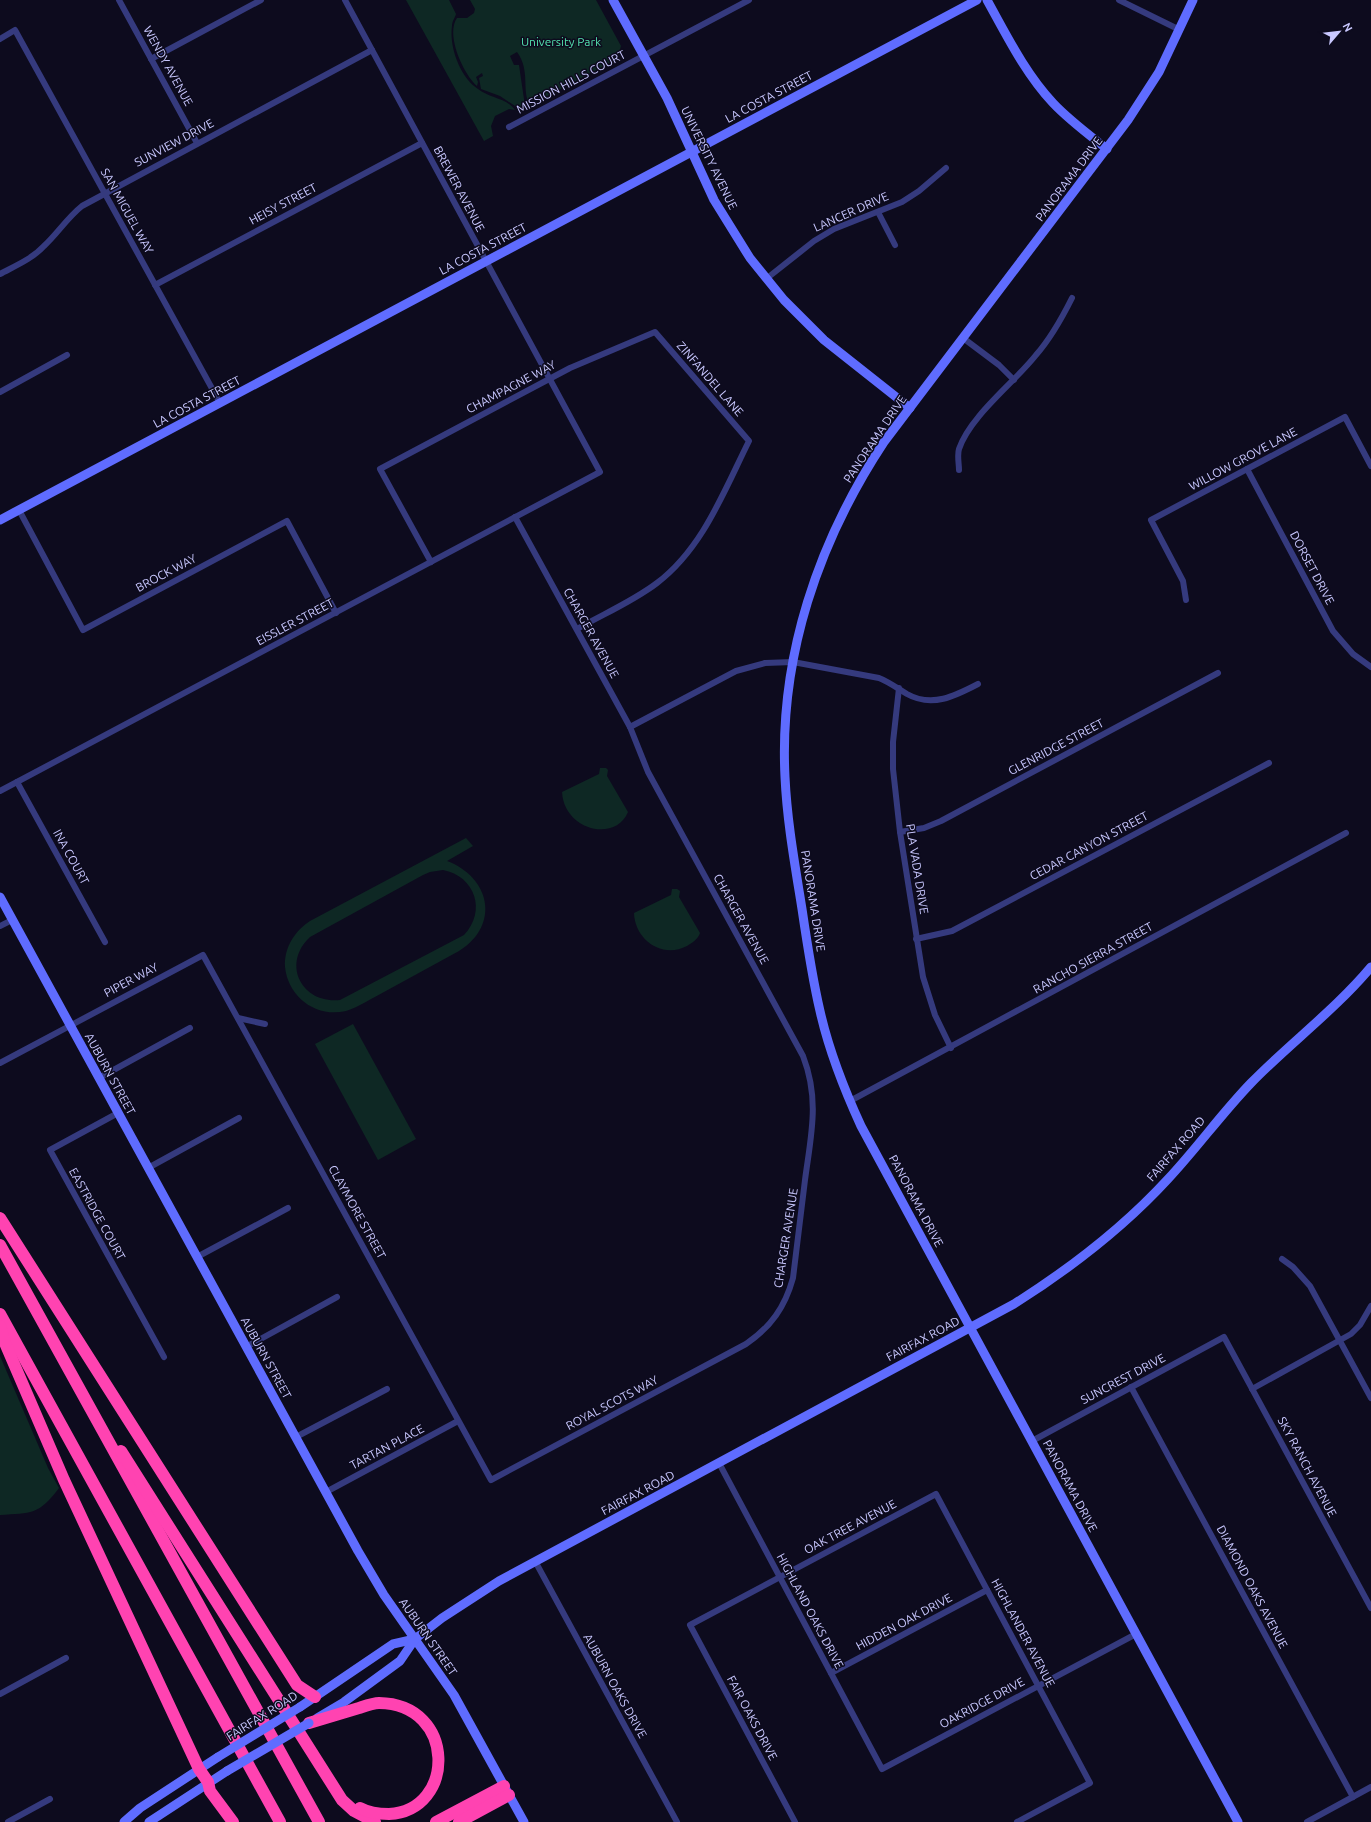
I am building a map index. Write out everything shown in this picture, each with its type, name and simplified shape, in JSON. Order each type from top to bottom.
[{"type":"highway","points":[[0,1218],[297,1685],[315,1697]]},
{"type":"highway","points":[[0,1245],[46,1331],[319,1822]]},
{"type":"highway","points":[[0,1314],[280,1822]]},
{"type":"highway","points":[[0,1326],[5,1343],[64,1480],[199,1769],[208,1782],[210,1791],[233,1822]]},
{"type":"highway","points":[[46,1331],[330,1783],[342,1800],[354,1811],[375,1822]]},
{"type":"highway","points":[[309,1723],[378,1703],[403,1707],[420,1716],[430,1729],[437,1742],[440,1760],[437,1776],[430,1790],[420,1802],[396,1814],[380,1814],[365,1810],[353,1803],[330,1783]]},
{"type":"highway","points":[[436,1822],[507,1790]]},
{"type":"highway","points":[[459,1822],[507,1790]]},
{"type":"street","name":"WENDY AVENUE","points":[[118,0],[197,144]]},
{"type":"street","points":[[151,59],[261,0]]},
{"type":"street","name":"BREWER AVENUE","points":[[345,0],[485,262],[600,472]]},
{"type":"street","name":"UNIVERSITY AVENUE","points":[[613,0],[667,98],[711,194],[729,226],[766,279],[804,321],[824,340],[910,408]]},
{"type":"street","name":"MISSION HILLS COURT","points":[[509,127],[644,56],[738,2],[749,0]]},
{"type":"street","name":"LA COSTA STREET","points":[[0,520],[977,0]]},
{"type":"street","points":[[987,0],[1018,56],[1040,88],[1066,116],[1107,149]]},
{"type":"street","points":[[1119,0],[1180,30]]},
{"type":"street","name":"PANORAMA DRIVE","points":[[1193,0],[1159,72],[1144,96],[1107,149],[910,408],[868,466],[834,529],[806,604],[788,691],[784,747],[787,804],[791,839],[820,1013],[832,1054],[850,1101],[970,1328],[1238,1822]]},
{"type":"street","name":"SAN MIGUEL WAY","points":[[0,39],[16,30],[220,403]]},
{"type":"street","name":"SUNVIEW DRIVE","points":[[0,274],[33,256],[43,248],[71,214],[104,193],[372,50]]},
{"type":"street","name":"HEISY STREET","points":[[155,285],[422,143]]},
{"type":"street","name":"LANCER DRIVE","points":[[766,279],[814,241],[827,233],[902,202],[919,191],[946,168]]},
{"type":"street","points":[[878,212],[894,245]]},
{"type":"street","points":[[959,470],[958,450],[968,433],[989,405],[1014,380],[1049,338],[1072,298]]},
{"type":"street","name":"CHAMPAGNE WAY","points":[[431,562],[380,469],[570,368],[655,332]]},
{"type":"street","name":"ZINFANDEL LANE","points":[[576,629],[641,594],[661,580],[684,558],[706,527],[749,441],[655,332]]},
{"type":"street","points":[[963,338],[998,365],[1014,380]]},
{"type":"street","points":[[0,392],[67,355]]},
{"type":"street","name":"WILLOW GROVE LANE","points":[[1186,600],[1183,581],[1151,520],[1344,417],[1371,466]]},
{"type":"street","name":"DORSET DRIVE","points":[[1247,469],[1333,631],[1353,654],[1371,667]]},
{"type":"street","name":"EISSLER STREET","points":[[0,791],[600,472]]},
{"type":"street","name":"BROCK WAY","points":[[19,510],[83,630],[287,521],[336,613]]},
{"type":"street","name":"CHARGER AVENUE","points":[[515,517],[630,727],[648,772],[803,1056],[812,1087],[813,1115],[793,1278],[790,1291],[784,1304],[768,1327],[743,1346]]},
{"type":"street","points":[[630,727],[736,671],[765,663],[793,662],[879,678],[917,698],[938,701],[957,695],[978,684]]},
{"type":"street","name":"GLENRIDGE STREET","points":[[900,832],[924,828],[941,822],[1218,673]]},
{"type":"street","name":"PLA VADA DRIVE","points":[[899,688],[895,715],[893,769],[900,832],[916,939],[927,995],[935,1016],[951,1048]]},
{"type":"street","name":"CEDAR CANYON STREET","points":[[916,939],[952,931],[1269,763]]},
{"type":"street","name":"INA COURT","points":[[17,782],[105,942]]},
{"type":"street","name":"RANCHO SIERRA STREET","points":[[850,1101],[951,1048],[1346,833]]},
{"type":"street","name":"AUBURN STREET","points":[[0,897],[246,1347],[384,1595],[454,1695],[524,1822]]},
{"type":"street","points":[[0,926],[12,920]]},
{"type":"street","name":"PIPER WAY","points":[[0,1063],[203,955]]},
{"type":"street","name":"CLAYMORE STREET","points":[[203,955],[491,1480]]},
{"type":"street","name":"FAIRFAX ROAD","points":[[150,1822],[208,1782],[344,1702],[400,1661],[415,1639],[470,1598],[535,1561],[970,1328],[1041,1287],[1074,1264],[1122,1225],[1169,1178],[1236,1098],[1338,1003],[1371,967]]},
{"type":"street","points":[[238,1018],[265,1024]]},
{"type":"street","points":[[99,1078],[190,1028]]},
{"type":"street","name":"EASTRIDGE COURT","points":[[118,1113],[50,1150],[164,1357]]},
{"type":"street","points":[[148,1168],[239,1118]]},
{"type":"street","points":[[197,1257],[288,1208]]},
{"type":"street","points":[[1282,1259],[1293,1267],[1310,1286],[1371,1398]]},
{"type":"street","points":[[246,1347],[337,1297]]},
{"type":"street","points":[[1252,1388],[1340,1341],[1360,1325],[1371,1306]]},
{"type":"street","name":"SUNCREST DRIVE","points":[[1032,1441],[1224,1337]]},
{"type":"street","name":"SKY RANCH AVENUE","points":[[1224,1337],[1371,1608]]},
{"type":"street","name":"ROYAL SCOTS WAY","points":[[491,1480],[743,1346]]},
{"type":"street","name":"DIAMOND OAKS AVENUE","points":[[1131,1387],[1353,1797]]},
{"type":"street","points":[[296,1437],[387,1389]]},
{"type":"street","name":"TARTAN PLACE","points":[[326,1492],[458,1421]]},
{"type":"street","name":"HIGHLAND OAKS DRIVE","points":[[719,1463],[882,1769]]},
{"type":"street","name":"OAK TREE AVENUE","points":[[690,1625],[936,1494]]},
{"type":"street","name":"HIGHLANDER AVENUE","points":[[936,1494],[1090,1783],[1017,1822]]},
{"type":"street","name":"AUBURN OAKS DRIVE","points":[[535,1561],[677,1822]]},
{"type":"street","name":"HIDDEN OAK DRIVE","points":[[830,1673],[987,1590]]},
{"type":"street","name":"FAIR OAKS DRIVE","points":[[690,1625],[795,1822]]},
{"type":"street","name":"OAKRIDGE DRIVE","points":[[882,1769],[1136,1634]]},
{"type":"street","name":"FAIRFAX ROAD","points":[[124,1822],[140,1808],[218,1757],[300,1707],[393,1644],[415,1639]]},
{"type":"street","points":[[0,1694],[66,1658]]},
{"type":"street","points":[[1307,1822],[1371,1788]]},
{"type":"street","points":[[8,1822],[50,1799]]},
{"type":"green space","points":[[406,0],[449,0],[456,14],[452,24],[452,43],[461,69],[466,77],[478,89],[503,100],[515,110],[509,109],[495,116],[491,126],[493,136],[484,141]]},
{"type":"green space","name":"University Park","points":[[470,0],[596,0],[621,46],[617,59],[530,105],[526,93],[524,66],[517,52],[510,56],[514,65],[519,65],[525,106],[521,110],[500,96],[481,89],[479,78],[483,76],[482,73],[476,77],[478,82],[477,86],[472,81],[462,64],[455,44],[453,34],[454,25],[457,18],[467,18],[474,13],[475,9]]},
{"type":"green space","points":[[600,768],[606,768],[608,770],[607,776],[628,812],[622,822],[612,827],[602,829],[591,828],[580,823],[571,816],[565,805],[562,792],[599,774]]},
{"type":"green space","points":[[466,838],[473,846],[447,861],[462,868],[473,878],[481,890],[485,902],[485,915],[481,928],[472,940],[459,951],[356,1007],[346,1011],[324,1011],[305,1003],[292,988],[287,978],[285,967],[286,953],[295,935],[310,921]],"holes":[[[443,870],[463,879],[470,887],[476,905],[475,916],[471,926],[464,935],[340,1000],[327,1000],[315,996],[306,989],[300,980],[297,970],[297,959],[301,948],[310,937],[423,875],[430,872]]]},
{"type":"green space","points":[[672,889],[677,889],[680,891],[679,897],[700,933],[693,942],[687,946],[668,950],[660,948],[645,939],[639,931],[634,913],[671,895]]},
{"type":"green space","points":[[353,1024],[416,1139],[378,1160],[315,1044]]},
{"type":"green space","points":[[0,1356],[48,1468],[59,1488],[40,1508],[27,1513],[0,1515]]}]
